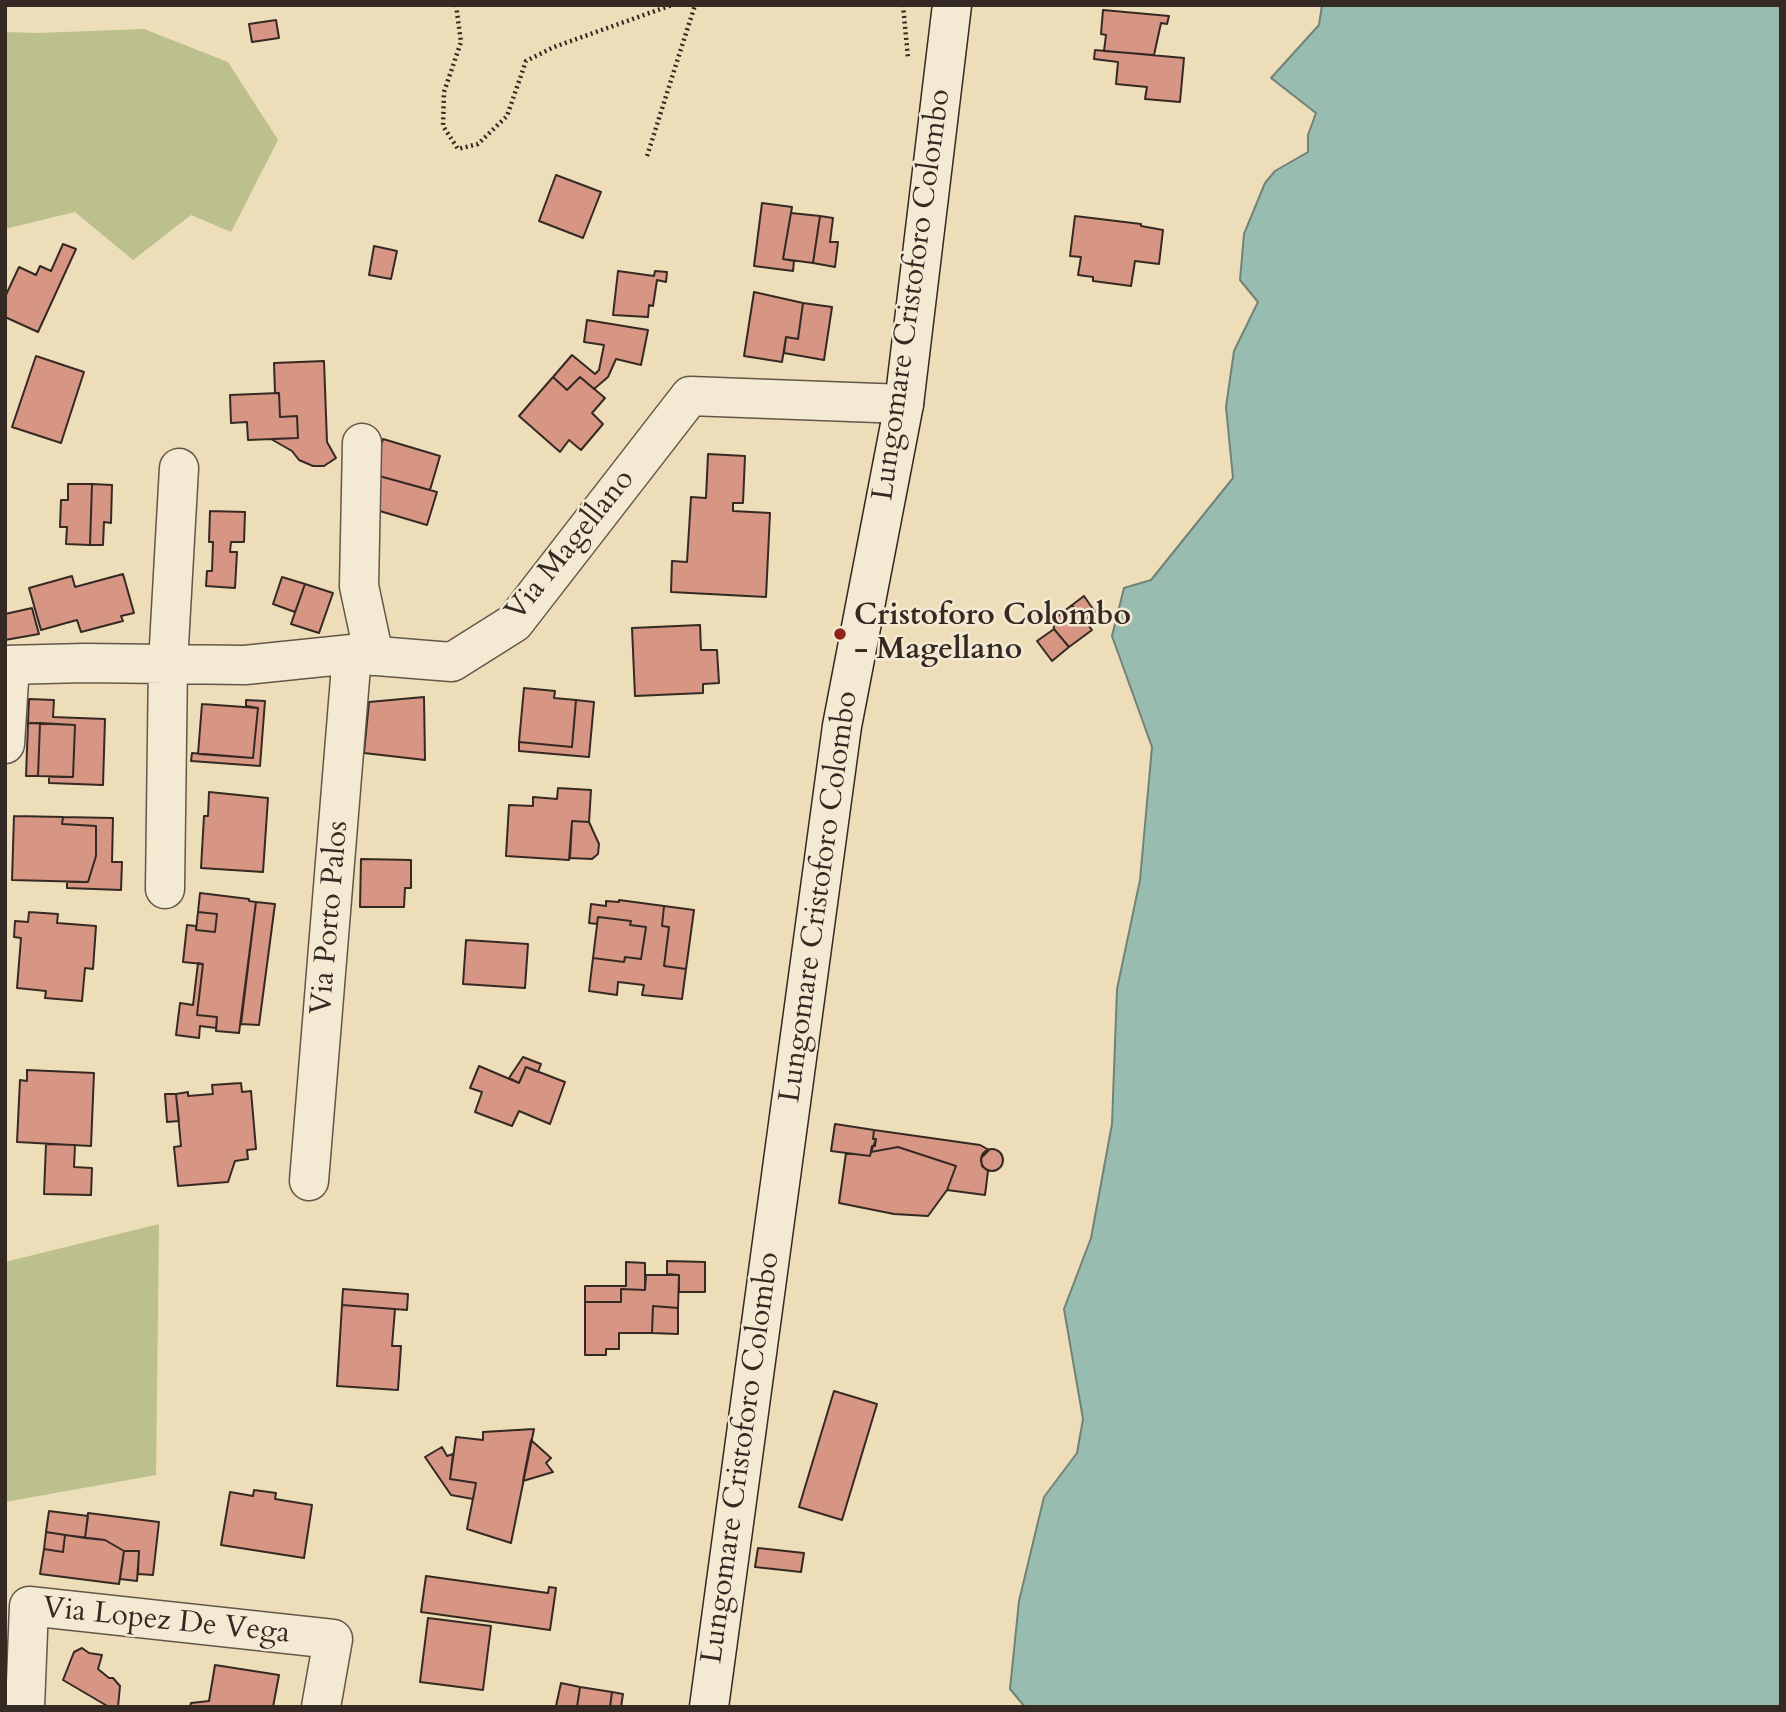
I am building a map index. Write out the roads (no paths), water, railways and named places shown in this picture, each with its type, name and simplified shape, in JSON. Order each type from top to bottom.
[{"type":"street","name":"Lungomare Cristoforo Colombo","points":[[709,1707],[842,726],[904,404],[952,5]]},
{"type":"street","name":"Via Magellano","points":[[7,665],[245,664],[363,655],[453,662],[514,623],[690,396],[904,404]]},
{"type":"street","name":"Via Porto Palos","points":[[309,1181],[363,655],[359,586],[362,443]]},
{"type":"street","points":[[165,889],[168,663],[180,468]]},
{"type":"street","points":[[5,744],[7,665]]},
{"type":"street","name":"Via Lopez De Vega","points":[[25,1707],[29,1606],[333,1639],[321,1707]]},
{"type":"water","points":[[1322,5],[1781,5],[1781,1707],[1025,1707],[1010,1689],[1019,1601],[1044,1497],[1077,1453],[1083,1419],[1064,1309],[1091,1238],[1112,1124],[1117,989],[1140,880],[1152,747],[1112,636],[1124,588],[1151,580],[1233,478],[1226,407],[1234,351],[1258,302],[1240,280],[1244,234],[1265,183],[1275,171],[1308,152],[1308,135],[1316,113],[1271,78],[1319,25]]},
{"type":"place","name":"Cristoforo Colombo - Magellano","points":[[840,634]]}]
